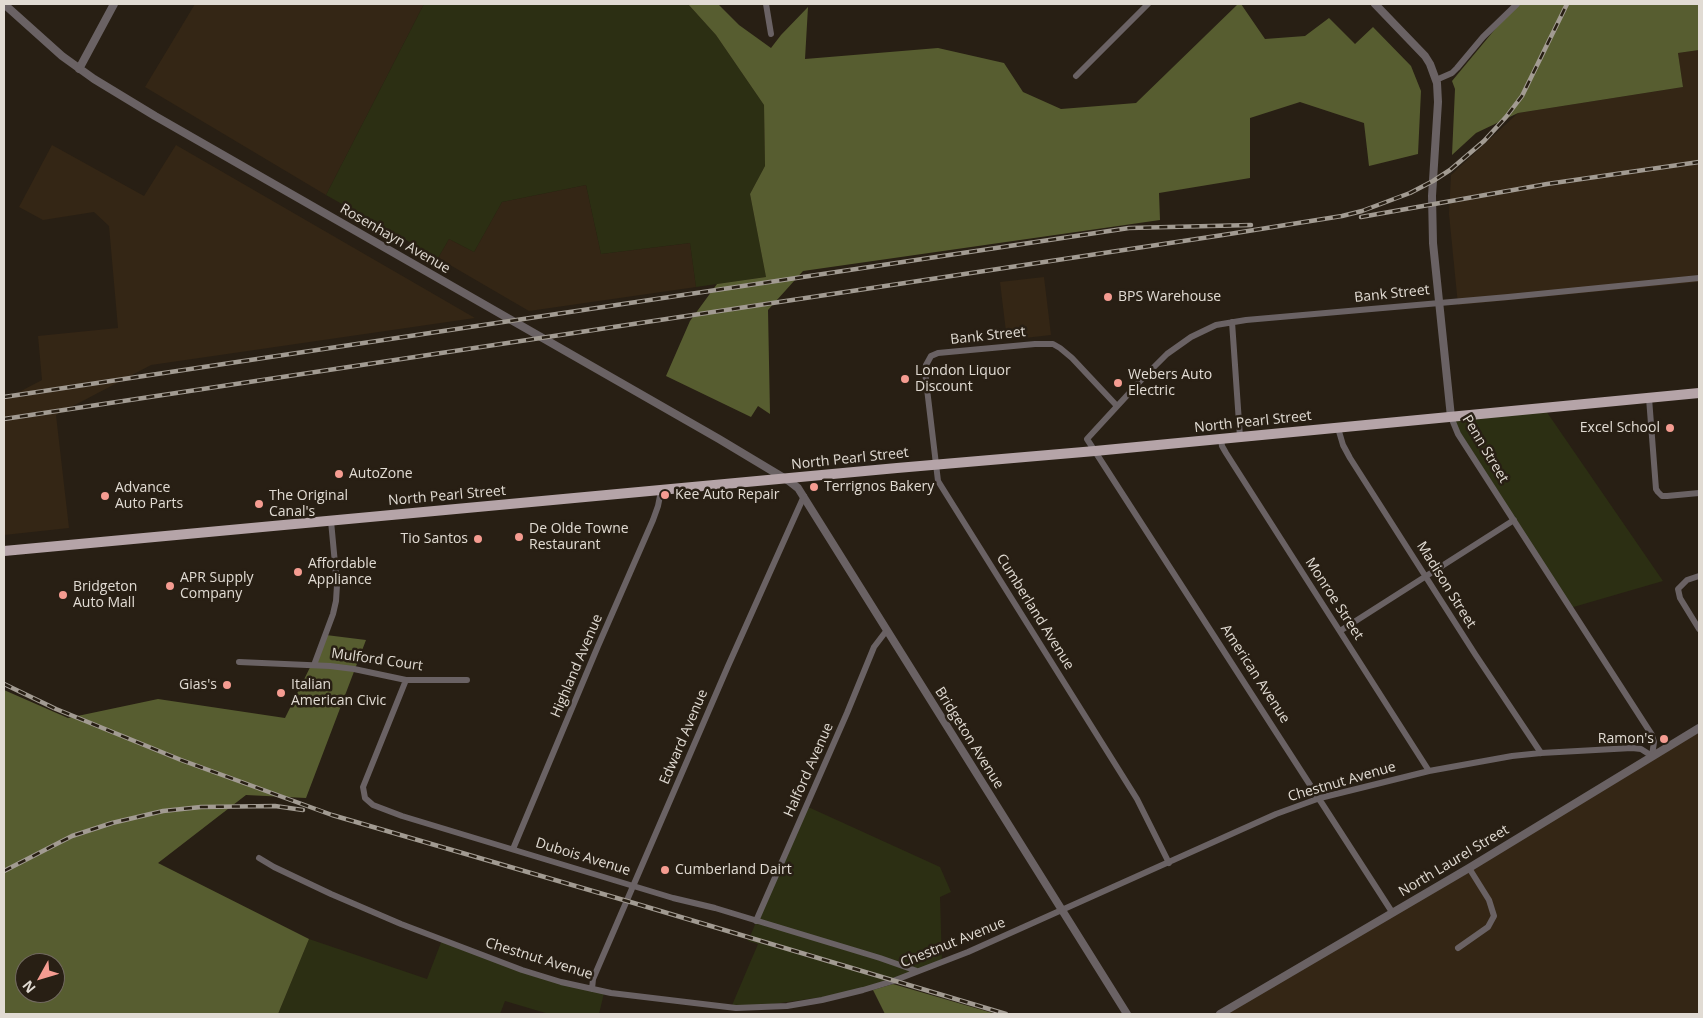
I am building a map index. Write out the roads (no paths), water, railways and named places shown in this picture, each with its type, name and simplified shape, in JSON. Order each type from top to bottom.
[{"type":"main road","name":"North Pearl Street","points":[[4,551],[935,464],[1095,451],[1699,393]]},
{"type":"street","name":"Rosenhayn Avenue","points":[[4,4],[79,69],[155,116],[786,479]]},
{"type":"street","points":[[79,69],[114,4]]},
{"type":"street","points":[[766,4],[771,34]]},
{"type":"street","points":[[1076,76],[1148,4]]},
{"type":"street","points":[[1375,4],[1425,56],[1436,80],[1445,77],[1457,68],[1483,37],[1517,4]]},
{"type":"street","name":"Penn Street","points":[[1436,80],[1438,102],[1432,196],[1433,243],[1450,417],[1458,434],[1652,735],[1652,756]]},
{"type":"street","name":"Bank Street","points":[[1095,451],[1087,439],[1144,377],[1180,344],[1216,325],[1699,278]]},
{"type":"street","points":[[1232,322],[1240,437]]},
{"type":"street","name":"Bank Street","points":[[928,360],[938,353],[1053,344],[1072,358],[1117,406]]},
{"type":"street","name":"Cumberland Avenue","points":[[928,360],[925,372],[938,481],[1137,799],[1169,863]]},
{"type":"street","points":[[1649,398],[1656,488],[1662,496],[1699,493]]},
{"type":"street","name":"Madison Street","points":[[1338,428],[1343,445],[1350,458],[1475,654],[1541,753]]},
{"type":"street","name":"Monroe Street","points":[[1220,438],[1226,453],[1429,771]]},
{"type":"street","name":"American Avenue","points":[[1095,451],[1392,912]]},
{"type":"street","name":"Bridgeton Avenue","points":[[786,479],[798,488],[804,496],[1127,1014]]},
{"type":"street","name":"Highland Avenue","points":[[513,849],[653,520],[661,491]]},
{"type":"street","name":"Edward Avenue","points":[[592,989],[593,979],[728,666],[804,496]]},
{"type":"street","points":[[1340,632],[1514,520]]},
{"type":"street","points":[[314,665],[336,601],[337,585],[331,521]]},
{"type":"street","points":[[1699,576],[1687,580],[1678,588],[1680,598],[1699,630]]},
{"type":"street","name":"Halford Avenue","points":[[756,921],[874,647],[887,630]]},
{"type":"street","name":"Mulford Court","points":[[239,662],[354,668],[406,680],[467,680]]},
{"type":"street","name":"Dubois Avenue","points":[[406,680],[363,787],[366,798],[372,805],[634,886],[715,908],[870,955],[918,972]]},
{"type":"street","name":"North Laurel Street","points":[[1220,1014],[1469,868],[1699,728]]},
{"type":"street","name":"Chestnut Avenue","points":[[259,858],[331,894],[442,940],[522,970],[561,982],[610,993],[736,1008],[787,1006],[864,990],[918,972],[968,952],[1276,814],[1320,798],[1429,771],[1512,756],[1632,748],[1641,749],[1652,756]]},
{"type":"street","points":[[1458,948],[1488,927],[1494,916],[1489,900],[1469,868]]},
{"type":"railway","points":[[4,419],[1223,235],[1342,216],[1362,211],[1410,193],[1433,181],[1450,170],[1484,141],[1522,96],[1567,4]]},
{"type":"railway","points":[[1361,217],[1547,184],[1699,162]]},
{"type":"railway","points":[[4,397],[1129,228],[1251,225]]},
{"type":"railway","points":[[4,684],[56,709],[181,760],[332,815],[1006,1014]]},
{"type":"railway","points":[[4,871],[72,836],[112,823],[163,811],[201,807],[275,806],[303,810]]},
{"type":"place","name":"BPS Warehouse","points":[[1108,297]]},
{"type":"place","name":"London Liquor Discount","points":[[905,379]]},
{"type":"place","name":"Webers Auto Electric","points":[[1118,383]]},
{"type":"place","name":"Excel School","points":[[1670,428]]},
{"type":"place","name":"AutoZone","points":[[339,474]]},
{"type":"place","name":"Terrignos Bakery","points":[[814,487]]},
{"type":"place","name":"Kee Auto Repair","points":[[665,495]]},
{"type":"place","name":"Advance Auto Parts","points":[[105,496]]},
{"type":"place","name":"The Original Canal's","points":[[259,504]]},
{"type":"place","name":"De Olde Towne Restaurant","points":[[519,537]]},
{"type":"place","name":"Tio Santos","points":[[478,539]]},
{"type":"place","name":"Affordable Appliance","points":[[298,572]]},
{"type":"place","name":"APR Supply Company","points":[[170,586]]},
{"type":"place","name":"Bridgeton Auto Mall","points":[[63,595]]},
{"type":"place","name":"Gias's","points":[[227,685]]},
{"type":"place","name":"Italian American Civic","points":[[281,693]]},
{"type":"place","name":"Ramon's","points":[[1664,739]]},
{"type":"place","name":"Cumberland Dairt","points":[[665,870]]}]
